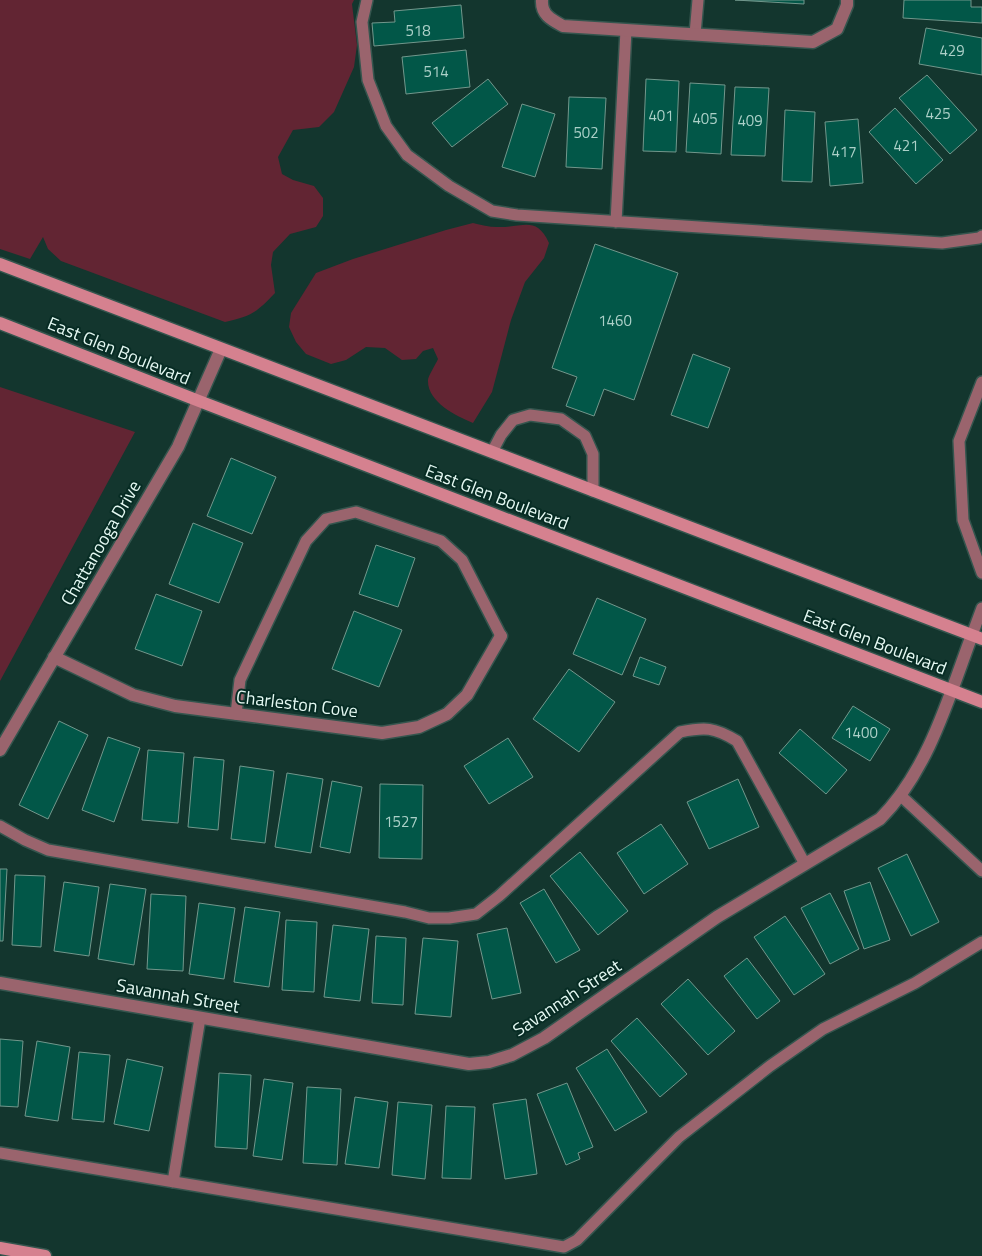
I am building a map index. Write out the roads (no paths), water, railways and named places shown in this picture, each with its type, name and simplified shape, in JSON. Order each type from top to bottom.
[{"type":"main road","points":[[0,264],[977,637]]},
{"type":"main road","name":"East Glen Boulevard","points":[[0,323],[982,702]]},
{"type":"main road","points":[[0,1248],[45,1256]]},
{"type":"street","points":[[542,0],[541,6],[548,18],[563,26],[813,42],[837,30],[847,5],[847,0]]},
{"type":"street","name":"Chattanooga Drive","points":[[0,750],[178,447],[221,349]]},
{"type":"street","name":"Charleston Cove","points":[[54,658],[133,695],[175,706],[382,733],[419,727],[447,714],[467,695],[501,636]]},
{"type":"street","name":"Savannah Street","points":[[0,984],[469,1064],[489,1062],[512,1055],[544,1038],[717,917],[880,819],[894,806],[914,776],[977,637]]},
{"type":"lane","points":[[367,0],[362,22],[368,80],[386,126],[407,155],[449,186],[492,211],[517,215],[942,243],[982,236]]},
{"type":"lane","points":[[695,34],[698,0]]},
{"type":"lane","points":[[616,222],[626,30]]},
{"type":"lane","points":[[982,382],[960,441],[963,520],[982,573]]},
{"type":"lane","points":[[492,452],[501,435],[513,420],[530,415],[561,419],[585,436],[593,454],[593,491]]},
{"type":"lane","points":[[236,714],[240,680],[306,541],[326,520],[356,512],[441,541],[462,560],[501,636]]},
{"type":"lane","points":[[977,637],[982,608]]},
{"type":"lane","points":[[0,826],[48,850],[396,910],[429,918],[449,918],[476,914],[499,896],[680,732],[700,728],[721,732],[737,741],[805,864]]},
{"type":"lane","points":[[900,796],[982,871]]},
{"type":"lane","points":[[0,1153],[564,1247],[577,1240],[679,1137],[770,1066],[823,1029],[914,984],[982,942]]},
{"type":"lane","points":[[172,1182],[200,1018]]}]
